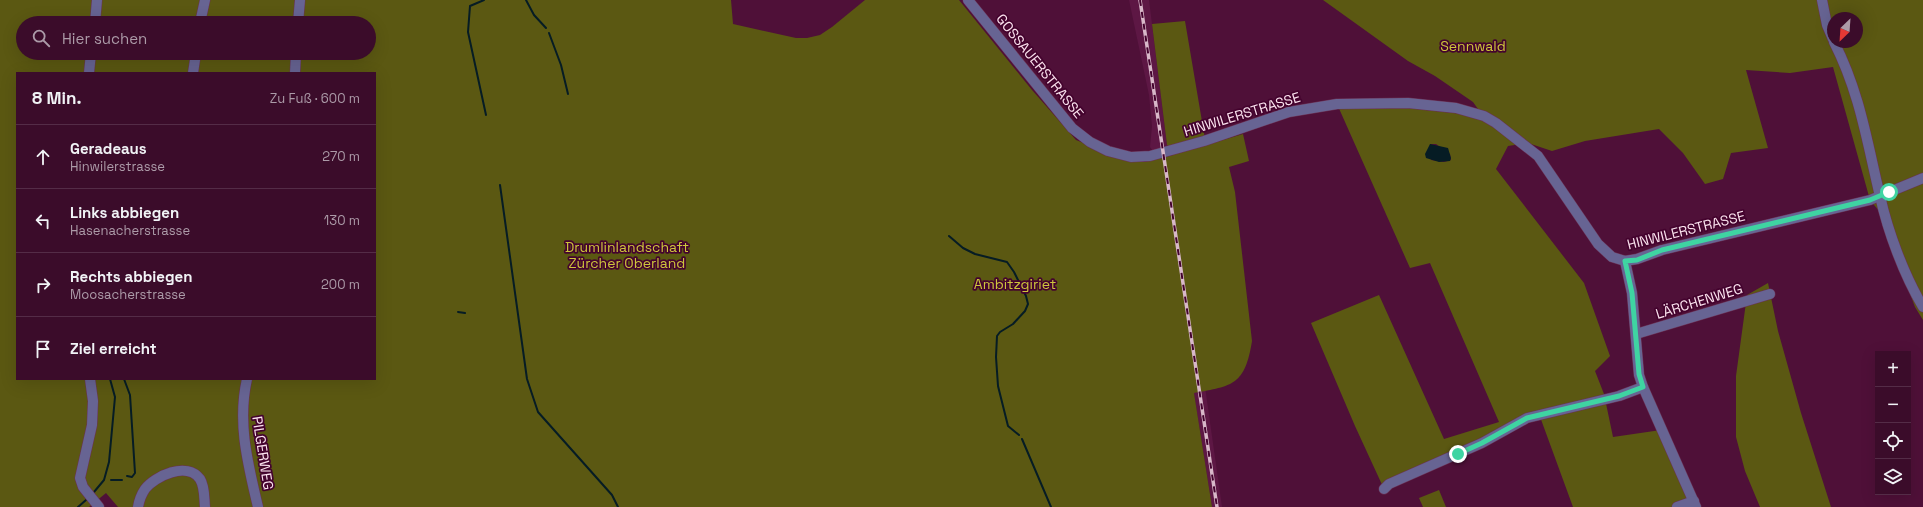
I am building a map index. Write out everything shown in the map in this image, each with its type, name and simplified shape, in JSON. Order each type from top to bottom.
[{"type":"street","points":[[96,16],[97,0]]},
{"type":"street","points":[[202,16],[205,0]]},
{"type":"street","points":[[299,16],[300,0]]},
{"type":"street","name":"GOSSAUERSTRASSE","points":[[968,0],[1072,128],[1090,142],[1108,151],[1131,157],[1163,153]]},
{"type":"street","points":[[1822,0],[1827,25]]},
{"type":"street","points":[[1837,48],[1846,67],[1862,113],[1880,196],[1893,240],[1923,307]]},
{"type":"street","points":[[89,72],[90,60]]},
{"type":"street","points":[[193,72],[195,60]]},
{"type":"street","points":[[295,72],[296,60]]},
{"type":"street","name":"HINWILERSTRASSE","points":[[1163,153],[1289,112],[1313,108],[1360,103],[1408,103],[1456,108],[1477,114],[1496,123],[1538,156],[1605,251],[1612,257],[1625,261],[1637,260],[1662,250],[1880,196],[1923,178]]},
{"type":"street","points":[[1625,261],[1632,293],[1639,374],[1643,387],[1695,504],[1677,507]]},
{"type":"street","name":"LÄRCHENWEG","points":[[1636,334],[1770,294]]},
{"type":"street","points":[[90,380],[93,401],[92,425],[80,478],[83,487],[100,507]]},
{"type":"street","name":"PILGERWEG","points":[[247,380],[243,404],[243,429],[258,507]]},
{"type":"street","points":[[1384,489],[1389,484],[1482,443],[1527,418],[1619,396],[1643,387]]},
{"type":"street","points":[[138,507],[143,492],[150,484],[166,474],[182,471],[193,473],[201,481],[205,507]]},
{"type":"shaded area","points":[[1129,0],[1149,0],[1167,145],[1172,153],[1222,507],[1212,507],[1156,155],[1150,147],[1152,126],[1149,95]]},
{"type":"green space","name":"Drumlinlandschaft Zürcher Oberland","points":[[0,0],[731,0],[733,24],[796,38],[807,38],[820,35],[865,0],[959,0],[1032,90],[1076,140],[1117,156],[1144,162],[1173,155],[1167,145],[1152,24],[1185,21],[1206,145],[1243,134],[1249,161],[1229,167],[1235,192],[1252,341],[1245,367],[1241,375],[1235,381],[1219,388],[1194,393],[1212,507],[118,507],[106,493],[89,507],[0,507]]},
{"type":"green space","name":"Sennwald","points":[[1323,0],[1923,0],[1923,320],[1915,307],[1879,211],[1870,200],[1833,67],[1790,73],[1746,70],[1768,148],[1731,153],[1723,179],[1705,184],[1683,153],[1659,129],[1585,141],[1552,151],[1528,143],[1508,146],[1496,169],[1584,283],[1610,356],[1595,371],[1604,394],[1613,437],[1661,430],[1696,507],[1573,507],[1539,414],[1384,489],[1311,323],[1379,295],[1444,439],[1499,422],[1430,263],[1410,268],[1337,104],[1360,103],[1483,116],[1473,102],[1435,76],[1408,61]],"holes":[[[1430,144],[1436,144],[1450,154],[1451,160],[1444,162],[1431,160]]]},
{"type":"green space","points":[[1768,283],[1778,331],[1801,413],[1831,507],[1760,507],[1745,471],[1736,437],[1736,376],[1747,295]]},
{"type":"green space","points":[[1439,490],[1446,507],[1423,507],[1419,498]]},
{"type":"water","points":[[1430,144],[1448,148],[1451,158],[1450,161],[1439,162],[1426,158],[1425,154]]},
{"type":"waterway","points":[[484,0],[470,6],[468,32],[486,115]]},
{"type":"waterway","points":[[526,0],[534,15],[546,28]]},
{"type":"waterway","points":[[549,33],[561,65],[568,94]]},
{"type":"waterway","points":[[500,185],[527,379],[538,412],[612,495],[618,507]]},
{"type":"waterway","points":[[949,236],[963,248],[975,254],[1007,262],[1014,272],[1026,296],[1028,304],[1025,311],[1013,324],[1000,332],[997,336],[996,357],[998,386],[1008,426],[1019,435]]},
{"type":"waterway","points":[[458,312],[465,313]]},
{"type":"waterway","points":[[94,492],[104,480],[109,462],[115,397],[110,380]]},
{"type":"waterway","points":[[124,380],[130,395],[135,473],[132,477],[127,476]]},
{"type":"waterway","points":[[1022,439],[1051,507]]},
{"type":"waterway","points":[[111,480],[122,480]]},
{"type":"waterway","points":[[78,507],[86,500]]},
{"type":"railway","points":[[1140,0],[1217,507]]},
{"type":"route","points":[[1458,454],[1490,439],[1527,418],[1546,412],[1628,394],[1643,387],[1639,374],[1631,286],[1626,271],[1625,261],[1637,260],[1662,250],[1870,200],[1889,192]]},
{"type":"park label","name":"Ambitzgiriet","points":[[1015,284]]}]
